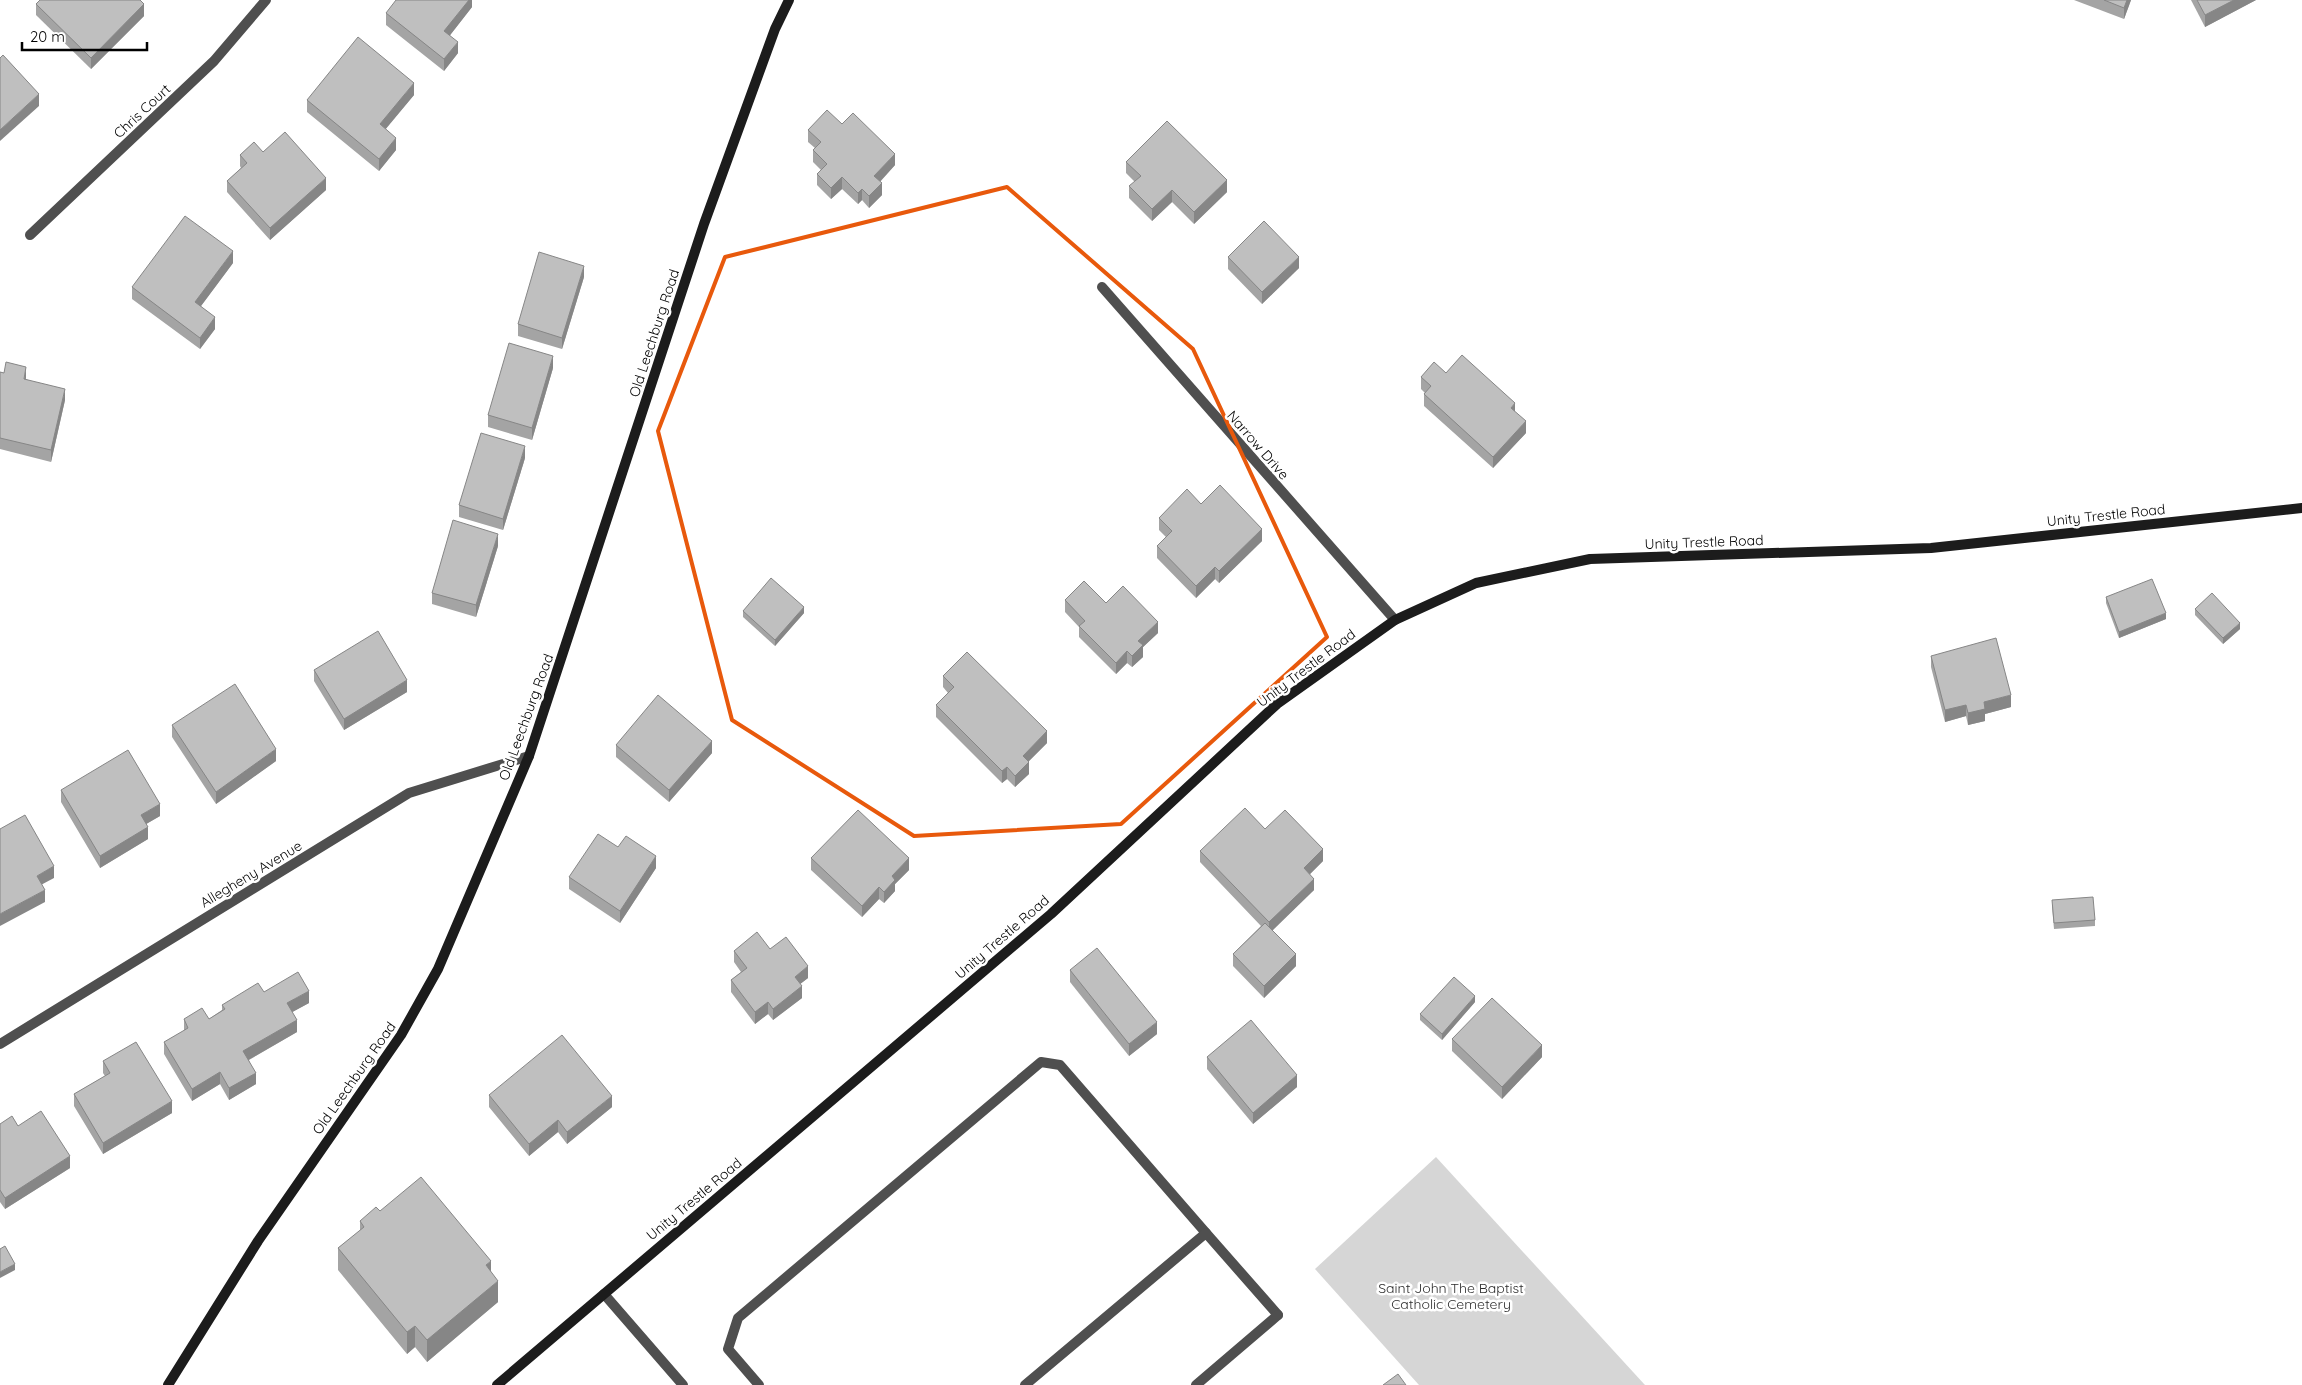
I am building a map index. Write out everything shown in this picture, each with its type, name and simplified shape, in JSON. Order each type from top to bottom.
[{"type":"street","name":"Chris Court","points":[[30,235],[214,62],[266,0]]},
{"type":"street","name":"Old Leechburg Road","points":[[168,1385],[258,1241],[402,1035],[438,969],[529,756],[704,224],[774,29],[789,0]]},
{"type":"street","name":"Narrow Drive","points":[[1102,287],[1394,620]]},
{"type":"street","name":"Unity Trestle Road","points":[[497,1385],[1051,914],[1277,704],[1394,620],[1476,583],[1590,559],[1932,548],[2302,508]]},
{"type":"street","name":"Allegheny Avenue","points":[[0,1044],[409,793],[529,756]]},
{"type":"street","points":[[759,1385],[728,1349],[738,1318],[1041,1062],[1060,1065],[1278,1315],[1196,1385]]},
{"type":"street","points":[[1025,1385],[1206,1233]]},
{"type":"street","points":[[604,1294],[683,1385]]},
{"type":"highlighted area","points":[[1007,187],[1193,349],[1327,637],[1121,824],[914,836],[732,720],[658,431],[725,257]]},
{"type":"green space","name":"Saint John The Baptist Catholic Cemetery","points":[[1436,1157],[1645,1385],[1419,1385],[1315,1269]]},
{"type":"building","points":[[40,0],[140,0],[144,4],[91,58],[36,4]]},
{"type":"building","points":[[396,0],[469,0],[444,31],[458,42],[444,59],[386,13]]},
{"type":"building","points":[[2104,0],[2127,0],[2124,8]]},
{"type":"building","points":[[2197,0],[2234,0],[2205,15]]},
{"type":"building","points":[[358,37],[414,83],[380,124],[396,138],[379,159],[307,100]]},
{"type":"building","points":[[3,55],[39,94],[0,130],[0,58]]},
{"type":"building","points":[[827,110],[842,124],[853,113],[895,154],[874,176],[882,183],[869,196],[862,189],[858,193],[842,177],[831,188],[817,174],[827,164],[813,150],[821,142],[808,130]]},
{"type":"building","points":[[1167,121],[1227,180],[1194,212],[1172,190],[1152,209],[1129,186],[1141,176],[1126,162]]},
{"type":"building","points":[[285,132],[326,178],[270,228],[227,181],[247,163],[240,155],[254,142],[263,152]]},
{"type":"building","points":[[185,216],[233,251],[195,302],[215,317],[200,338],[132,287]]},
{"type":"building","points":[[1264,221],[1299,257],[1262,292],[1228,257]]},
{"type":"building","points":[[539,252],[584,266],[562,338],[518,324]]},
{"type":"building","points":[[509,343],[553,356],[532,428],[488,415]]},
{"type":"building","points":[[1462,355],[1515,403],[1511,408],[1526,421],[1493,457],[1424,394],[1431,386],[1421,377],[1434,362],[1446,373]]},
{"type":"building","points":[[6,362],[26,367],[24,379],[65,389],[51,450],[0,438],[0,372],[4,373]]},
{"type":"building","points":[[481,433],[525,446],[503,519],[459,505]]},
{"type":"building","points":[[1220,485],[1262,529],[1219,571],[1215,567],[1196,586],[1157,546],[1172,531],[1159,518],[1187,489],[1201,504]]},
{"type":"building","points":[[453,520],[498,534],[476,605],[432,593]]},
{"type":"building","points":[[771,578],[804,607],[775,640],[743,611]]},
{"type":"building","points":[[2152,579],[2166,613],[2119,632],[2106,597]]},
{"type":"building","points":[[1084,581],[1106,603],[1123,586],[1158,622],[1138,641],[1143,645],[1132,656],[1127,651],[1116,663],[1079,626],[1085,621],[1065,600]]},
{"type":"building","points":[[2212,593],[2240,623],[2223,638],[2195,609]]},
{"type":"building","points":[[378,631],[407,680],[344,719],[314,670]]},
{"type":"building","points":[[1996,638],[2011,695],[1984,702],[1985,709],[1968,713],[1966,705],[1945,710],[1931,656]]},
{"type":"building","points":[[967,652],[1047,731],[1023,756],[1029,762],[1015,776],[1007,767],[1002,771],[936,705],[954,687],[943,676]]},
{"type":"building","points":[[235,684],[276,749],[216,792],[172,725]]},
{"type":"building","points":[[658,695],[712,741],[669,790],[616,745]]},
{"type":"building","points":[[128,750],[160,804],[141,815],[148,827],[100,856],[61,790]]},
{"type":"building","points":[[1245,808],[1265,829],[1285,810],[1323,849],[1304,868],[1314,879],[1269,922],[1200,851]]},
{"type":"building","points":[[858,810],[909,858],[892,876],[895,880],[884,892],[879,887],[862,906],[811,858]]},
{"type":"building","points":[[25,815],[54,866],[37,876],[45,890],[0,914],[0,829]]},
{"type":"building","points":[[598,834],[618,847],[626,836],[656,856],[620,911],[569,877]]},
{"type":"building","points":[[2093,897],[2095,920],[2054,923],[2052,900]]},
{"type":"building","points":[[1265,923],[1296,954],[1264,986],[1233,954]]},
{"type":"building","points":[[757,932],[770,949],[786,937],[808,966],[795,977],[802,986],[773,1009],[768,1002],[755,1012],[731,980],[747,968],[734,951]]},
{"type":"building","points":[[1097,948],[1157,1022],[1129,1044],[1070,970]]},
{"type":"building","points":[[298,972],[309,991],[287,1003],[297,1020],[243,1051],[256,1073],[229,1088],[220,1072],[192,1089],[164,1042],[188,1028],[184,1019],[202,1008],[209,1019],[225,1009],[222,1005],[258,983],[264,992]]},
{"type":"building","points":[[1454,977],[1475,996],[1442,1034],[1420,1014]]},
{"type":"building","points":[[1492,998],[1542,1045],[1502,1087],[1452,1039]]},
{"type":"building","points":[[1251,1020],[1297,1075],[1253,1113],[1207,1057]]},
{"type":"building","points":[[562,1035],[612,1096],[567,1132],[558,1120],[529,1144],[489,1095]]},
{"type":"building","points":[[136,1042],[172,1101],[103,1143],[74,1094],[110,1073],[103,1061]]},
{"type":"building","points":[[41,1111],[70,1156],[5,1198],[0,1190],[0,1124],[12,1116],[18,1126]]},
{"type":"building","points":[[421,1177],[491,1261],[486,1265],[498,1281],[427,1340],[415,1326],[407,1332],[338,1248],[364,1227],[360,1221],[376,1207],[380,1211]]},
{"type":"building","points":[[5,1246],[15,1264],[0,1272],[0,1249]]},
{"type":"building","points":[[1398,1374],[1406,1385],[1383,1385]]}]
